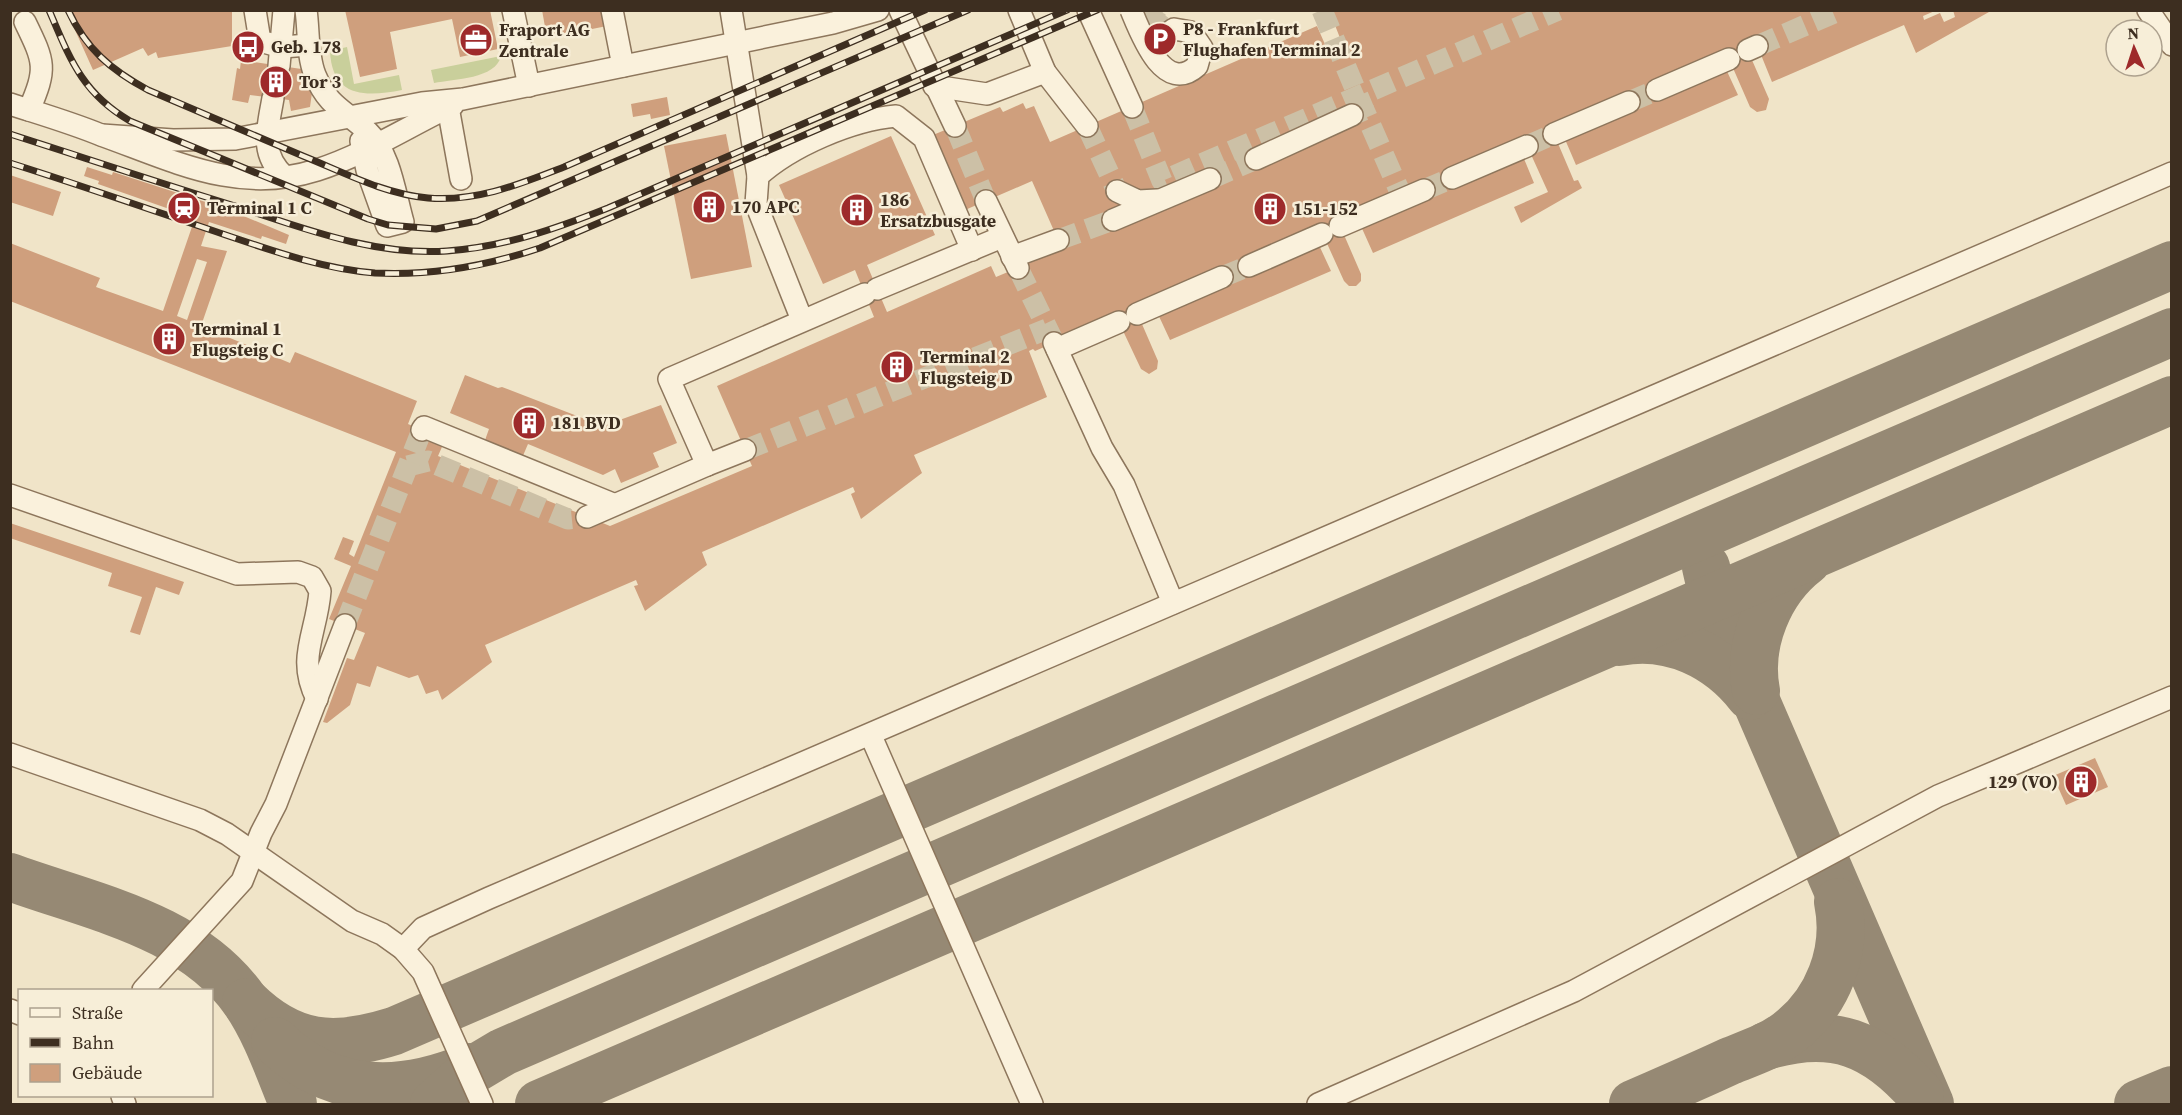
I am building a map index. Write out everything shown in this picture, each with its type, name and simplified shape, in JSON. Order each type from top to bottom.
[{"type":"lane","points":[[255,10],[260,41],[281,56]]},
{"type":"lane","points":[[281,56],[284,10]]},
{"type":"lane","points":[[306,10],[315,76],[328,98],[369,142]]},
{"type":"lane","points":[[513,10],[529,86]]},
{"type":"lane","points":[[612,10],[623,66]]},
{"type":"lane","points":[[731,10],[758,176],[756,204],[801,320]]},
{"type":"lane","points":[[369,142],[456,103],[878,10]]},
{"type":"lane","points":[[900,10],[934,86],[955,126]]},
{"type":"lane","points":[[1019,10],[1045,72],[1087,126]]},
{"type":"lane","points":[[1088,10],[1132,107]]},
{"type":"lane","points":[[1131,10],[1156,60],[1163,68],[1173,73],[1183,74],[1197,66],[1202,48],[1191,32],[1174,29],[1160,39]]},
{"type":"lane","points":[[2148,10],[2172,45]]},
{"type":"lane","points":[[25,22],[42,63],[40,84],[20,107],[102,135],[164,160],[211,173],[250,179],[317,170],[338,161],[369,142],[422,103]]},
{"type":"lane","points":[[281,56],[309,45]]},
{"type":"lane","points":[[1657,90],[1745,52]]},
{"type":"lane","points":[[934,86],[987,94],[1045,72]]},
{"type":"lane","points":[[273,98],[267,133],[268,154],[274,167],[284,176]]},
{"type":"lane","points":[[1554,134],[1629,102]]},
{"type":"lane","points":[[102,135],[202,140],[235,139],[422,103],[456,103]]},
{"type":"lane","points":[[456,103],[461,179]]},
{"type":"lane","points":[[1256,159],[1352,115]]},
{"type":"lane","points":[[758,176],[778,158],[869,118],[896,116],[924,138],[972,250]]},
{"type":"lane","points":[[338,161],[346,140],[346,117]]},
{"type":"lane","points":[[1452,178],[1527,146]]},
{"type":"lane","points":[[403,949],[423,928],[2172,174]]},
{"type":"lane","points":[[1113,220],[1210,179]]},
{"type":"lane","points":[[1117,190],[1138,201],[1161,200]]},
{"type":"lane","points":[[1249,266],[1424,190]]},
{"type":"lane","points":[[986,201],[1015,262],[1058,240]]},
{"type":"lane","points":[[707,465],[669,379],[801,320],[1002,237]]},
{"type":"lane","points":[[1173,603],[1124,484],[1102,448],[1056,346],[1222,277]]},
{"type":"lane","points":[[422,430],[424,427],[614,504]]},
{"type":"lane","points":[[587,517],[746,450]]},
{"type":"lane","points":[[10,495],[237,574],[298,572],[312,577],[320,591],[306,659],[307,680],[317,699]]},
{"type":"lane","points":[[144,989],[237,886],[276,804],[345,625]]},
{"type":"lane","points":[[1318,1104],[1574,991],[1938,796],[2172,697]]},
{"type":"lane","points":[[871,736],[1032,1104]]},
{"type":"lane","points":[[10,754],[200,820],[253,852],[352,921],[382,934],[403,949],[423,972],[482,1104]]},
{"type":"green space","points":[[347,47],[354,84],[399,75],[402,90],[364,93],[344,86],[337,78],[332,66],[330,51]]},
{"type":"green space","points":[[501,56],[498,64],[483,74],[434,83],[431,70]]},
{"type":"building","points":[[66,10],[228,10],[232,12],[232,46],[158,58],[156,52],[148,56],[143,48],[93,70]]},
{"type":"building","name":"Fraport AG Zentrale","points":[[345,10],[490,10],[498,49],[460,57],[452,19],[390,32],[397,69],[360,77]]},
{"type":"building","points":[[542,10],[604,10],[607,26],[547,38]]},
{"type":"building","name":"Terminal 2 Flugsteig D","points":[[1329,10],[1937,10],[1923,16],[1924,20],[1940,13],[1944,22],[1955,17],[1953,10],[1989,12],[1916,53],[1904,25],[1772,82],[1755,40],[1745,44],[1769,99],[1766,110],[1757,112],[1750,107],[1726,52],[1725,67],[1738,95],[1576,165],[1564,137],[1551,127],[1574,181],[1578,180],[1582,188],[1521,223],[1514,207],[1548,192],[1524,139],[1522,154],[1534,183],[1373,253],[1360,224],[1338,221],[1361,274],[1361,281],[1356,286],[1349,286],[1344,281],[1320,228],[1318,243],[1331,271],[1170,340],[1157,312],[1135,308],[1158,361],[1157,369],[1149,374],[1141,369],[1116,316],[1035,351],[1033,349],[1029,351],[1047,397],[914,455],[922,473],[861,519],[851,494],[855,492],[853,487],[702,552],[707,565],[645,611],[634,586],[638,585],[636,580],[485,645],[492,662],[442,700],[438,690],[426,694],[418,675],[409,678],[377,666],[370,687],[357,683],[350,705],[327,723],[323,722],[347,658],[354,660],[365,633],[329,619],[351,566],[334,559],[343,537],[354,541],[349,554],[354,557],[396,452],[10,301],[10,243],[100,278],[96,287],[163,311],[195,218],[98,184],[99,181],[84,176],[87,167],[112,175],[113,172],[227,209],[289,235],[286,244],[262,236],[261,239],[209,222],[201,246],[227,251],[201,326],[290,363],[295,352],[417,401],[408,424],[445,440],[438,456],[610,526],[752,466],[717,386],[874,317],[855,270],[823,284],[779,185],[891,136],[935,235],[867,265],[887,312],[991,266],[996,277],[1062,249],[1032,181],[965,210],[933,135],[1000,107],[1003,112],[1023,103],[1026,109],[1034,106],[1050,142],[1317,26],[1327,49],[1342,43]],"holes":[[[197,259],[207,262],[187,320],[177,316]]]},
{"type":"building","name":"Tor 3","points":[[241,60],[315,71],[310,107],[291,111],[289,100],[250,95],[248,103],[232,100],[237,68],[240,69]]},
{"type":"building","points":[[667,97],[670,115],[651,119],[650,114],[633,117],[631,104]]},
{"type":"building","name":"170 APC","points":[[726,134],[752,267],[691,279],[664,146]]},
{"type":"building","points":[[10,175],[61,192],[53,216],[10,202]]},
{"type":"building","name":"181 BVD","points":[[465,375],[603,426],[661,405],[677,443],[653,453],[659,467],[621,483],[615,469],[603,475],[528,444],[522,458],[484,443],[489,429],[450,413]]},
{"type":"building","points":[[10,523],[184,582],[179,595],[156,587],[140,635],[130,632],[142,597],[108,586],[112,573],[10,538]]},
{"type":"building","name":"129 (VO)","points":[[2095,758],[2108,787],[2066,805],[2053,776]]},
{"type":"taxiway","points":[[246,1002],[280,1028],[297,1036],[315,1040],[352,1041],[394,1031],[2172,265]]},
{"type":"taxiway","points":[[434,1104],[471,1071],[503,1052],[2172,332]]},
{"type":"taxiway","points":[[539,1104],[2172,400]]},
{"type":"taxiway","points":[[1756,691],[1755,655],[1764,619],[1782,587],[1807,561]]},
{"type":"taxiway","points":[[1706,567],[1713,598],[1740,664],[1930,1104]]},
{"type":"taxiway","points":[[1619,642],[1657,641],[1692,650],[1724,669],[1750,696]]},
{"type":"taxiway","points":[[10,877],[138,922],[169,936],[197,954],[223,975],[253,1013],[272,1051],[293,1104]]},
{"type":"taxiway","points":[[1633,1104],[1767,1045],[1781,1038],[1802,1021],[1814,1007],[1832,975],[1840,939],[1838,902]]},
{"type":"taxiway","points":[[1766,1046],[1812,1038],[1851,1043],[1886,1062],[1920,1094]]},
{"type":"taxiway","points":[[275,1041],[297,1059],[320,1072],[343,1081],[367,1086],[417,1083],[469,1067]]},
{"type":"taxiway","points":[[2138,1104],[2172,1090]]},
{"type":"tunnel","points":[[1156,10],[1153,17],[1161,26],[1168,29],[1187,30]]},
{"type":"tunnel","points":[[1322,10],[1364,110]]},
{"type":"tunnel","points":[[1132,107],[1162,181],[1558,10]]},
{"type":"tunnel","points":[[1757,46],[1841,10]]},
{"type":"tunnel","points":[[273,98],[279,66]]},
{"type":"tunnel","points":[[1629,102],[1657,90]]},
{"type":"tunnel","points":[[1352,115],[1364,110],[1403,199]]},
{"type":"tunnel","points":[[955,126],[986,201]]},
{"type":"tunnel","points":[[1087,126],[1117,191]]},
{"type":"tunnel","points":[[1527,146],[1554,134]]},
{"type":"tunnel","points":[[1210,179],[1256,159]]},
{"type":"tunnel","points":[[1424,190],[1452,178]]},
{"type":"tunnel","points":[[1058,240],[1113,220]]},
{"type":"tunnel","points":[[1222,277],[1249,266]]},
{"type":"tunnel","points":[[1018,268],[1053,340]]},
{"type":"tunnel","points":[[745,450],[1047,329]]},
{"type":"tunnel","points":[[345,625],[422,430]]},
{"type":"tunnel","points":[[408,466],[428,461],[568,519],[587,517]]},
{"type":"railway","points":[[49,10],[79,73],[100,99],[130,121],[368,219],[388,225],[436,229],[477,221],[968,10]]},
{"type":"railway","points":[[68,10],[91,47],[122,75],[148,90],[364,182],[412,196],[446,199],[498,190],[564,167],[925,10]]},
{"type":"railway","points":[[10,134],[339,239],[393,249],[420,251],[468,249],[529,236],[608,208],[1067,10]]},
{"type":"railway","points":[[10,163],[315,263],[375,273],[438,271],[479,265],[540,248],[1097,10]]},
{"type":"place","name":"P8 - Frankfurt Flughafen Terminal 2","points":[[1160,39]]},
{"type":"place","name":"Fraport AG Zentrale","points":[[476,40]]},
{"type":"place","name":"Geb. 178","points":[[248,47]]},
{"type":"place","name":"Tor 3","points":[[276,82]]},
{"type":"place","name":"170 APC","points":[[709,207]]},
{"type":"place","name":"Terminal 1 C","points":[[184,208]]},
{"type":"place","name":"151-152","points":[[1270,209]]},
{"type":"place","name":"186 Ersatzbusgate","points":[[857,210]]},
{"type":"place","name":"Terminal 1 Flugsteig C","points":[[169,339]]},
{"type":"place","name":"Terminal 2 Flugsteig D","points":[[897,367]]},
{"type":"place","name":"181 BVD","points":[[529,423]]},
{"type":"place","name":"129 (VO)","points":[[2081,782]]}]
